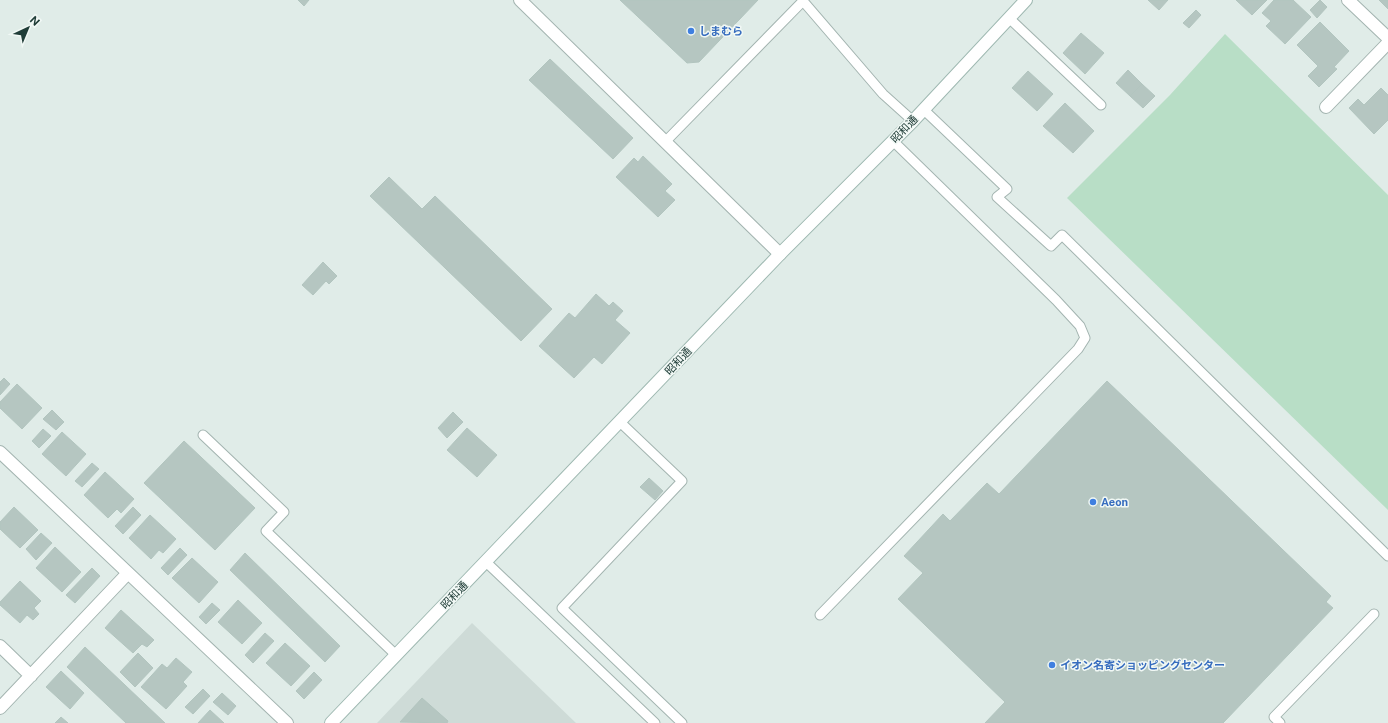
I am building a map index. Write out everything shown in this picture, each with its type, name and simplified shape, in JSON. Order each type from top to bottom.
[{"type":"street","points":[[520,0],[780,254]]},
{"type":"street","name":"昭和通","points":[[331,723],[780,254],[913,121],[1026,0]]},
{"type":"street","points":[[1348,0],[1388,38]]},
{"type":"street","points":[[1326,107],[1388,43]]},
{"type":"street","points":[[0,452],[288,723]]},
{"type":"street","points":[[0,708],[128,573]]},
{"type":"street","points":[[0,646],[31,676]]},
{"type":"lane","points":[[666,142],[803,2],[883,94],[913,121]]},
{"type":"lane","points":[[1009,18],[1101,105]]},
{"type":"lane","points":[[923,110],[1007,189],[997,197],[1051,246],[1062,235],[1388,556]]},
{"type":"lane","points":[[820,615],[1078,349],[1085,338],[1080,326],[1056,300],[893,141]]},
{"type":"lane","points":[[620,422],[682,481],[562,608],[682,723]]},
{"type":"lane","points":[[203,435],[284,512],[266,531],[396,655]]},
{"type":"lane","points":[[486,562],[655,723]]},
{"type":"lane","points":[[1280,723],[1274,717],[1374,614]]},
{"type":"shaded area","points":[[472,623],[576,723],[377,723]]},
{"type":"green space","points":[[1225,34],[1388,195],[1388,510],[1067,198],[1170,95]]},
{"type":"building","points":[[298,0],[309,0],[304,6]]},
{"type":"building","name":"しまむら","points":[[620,0],[758,0],[699,62],[687,63]]},
{"type":"building","points":[[1148,0],[1168,0],[1159,10]]},
{"type":"building","points":[[1236,0],[1267,0],[1252,15]]},
{"type":"building","points":[[1274,0],[1293,0],[1311,17],[1285,44],[1266,26],[1271,21],[1262,13]]},
{"type":"building","points":[[1320,0],[1327,7],[1317,18],[1310,10]]},
{"type":"building","points":[[1379,0],[1388,0],[1388,9]]},
{"type":"building","points":[[1196,10],[1201,15],[1189,28],[1183,23]]},
{"type":"building","points":[[1320,22],[1349,51],[1334,67],[1337,69],[1319,87],[1308,76],[1318,66],[1297,45]]},
{"type":"building","points":[[1081,33],[1104,53],[1085,74],[1063,53]]},
{"type":"building","points":[[550,59],[633,138],[613,159],[529,80]]},
{"type":"building","points":[[1128,70],[1142,84],[1130,96],[1116,83]]},
{"type":"building","points":[[1028,71],[1053,94],[1037,111],[1012,88]]},
{"type":"building","points":[[1142,84],[1155,96],[1143,108],[1130,96]]},
{"type":"building","points":[[1381,88],[1388,95],[1388,120],[1374,134],[1349,108],[1358,99],[1364,105]]},
{"type":"building","points":[[1065,103],[1094,131],[1073,153],[1043,126]]},
{"type":"building","points":[[643,156],[672,184],[665,191],[675,200],[658,217],[616,177],[634,158],[638,162]]},
{"type":"building","points":[[389,177],[422,209],[435,196],[552,309],[521,341],[370,196]]},
{"type":"building","points":[[323,262],[337,276],[329,284],[326,281],[313,295],[302,285]]},
{"type":"building","points":[[596,294],[609,306],[613,302],[623,311],[615,320],[630,333],[602,364],[594,357],[574,378],[539,346],[569,313],[575,318]]},
{"type":"building","points":[[4,378],[10,384],[0,395],[0,382]]},
{"type":"building","points":[[1107,381],[1331,596],[1326,602],[1333,608],[1223,723],[985,723],[1005,702],[898,599],[923,573],[904,556],[943,514],[950,521],[987,483],[999,494]]},
{"type":"building","points":[[17,384],[42,408],[22,429],[0,408],[0,402]]},
{"type":"building","points":[[52,410],[64,422],[56,430],[43,419]]},
{"type":"building","points":[[453,412],[463,422],[447,438],[438,428]]},
{"type":"building","points":[[467,428],[497,455],[477,477],[447,450]]},
{"type":"building","points":[[43,429],[51,436],[39,448],[32,441]]},
{"type":"building","points":[[62,432],[86,454],[66,476],[42,454]]},
{"type":"building","points":[[184,441],[255,508],[215,550],[144,483]]},
{"type":"building","points":[[92,463],[99,469],[82,487],[75,481]]},
{"type":"building","points":[[105,472],[134,499],[121,513],[117,509],[108,518],[84,495]]},
{"type":"building","points":[[649,478],[663,491],[655,500],[640,487]]},
{"type":"building","points":[[14,507],[38,530],[20,548],[0,529],[0,522]]},
{"type":"building","points":[[133,507],[141,515],[123,534],[115,526]]},
{"type":"building","points":[[150,515],[176,539],[163,553],[159,550],[151,559],[129,538]]},
{"type":"building","points":[[41,533],[52,543],[36,560],[26,549]]},
{"type":"building","points":[[55,547],[81,572],[62,592],[36,568]]},
{"type":"building","points":[[180,548],[187,555],[168,575],[161,568]]},
{"type":"building","points":[[245,553],[340,646],[325,662],[230,570]]},
{"type":"building","points":[[192,558],[218,582],[199,603],[172,578]]},
{"type":"building","points":[[92,568],[100,576],[75,603],[66,595]]},
{"type":"building","points":[[20,581],[41,601],[34,608],[39,614],[33,620],[27,615],[20,623],[0,605],[0,602]]},
{"type":"building","points":[[238,600],[262,623],[242,644],[218,622]]},
{"type":"building","points":[[212,603],[220,610],[206,624],[199,617]]},
{"type":"building","points":[[121,610],[154,640],[147,647],[142,644],[133,653],[105,628]]},
{"type":"building","points":[[265,633],[274,641],[253,663],[245,655]]},
{"type":"building","points":[[285,643],[310,666],[291,686],[266,663]]},
{"type":"building","points":[[85,647],[165,723],[126,723],[67,667]]},
{"type":"building","points":[[138,653],[153,668],[135,687],[120,672]]},
{"type":"building","points":[[176,658],[192,672],[183,682],[187,686],[166,709],[141,687],[162,664],[167,668]]},
{"type":"building","points":[[61,671],[84,693],[70,709],[46,687]]},
{"type":"building","points":[[314,672],[322,680],[304,699],[296,691]]},
{"type":"building","points":[[203,689],[210,696],[193,714],[185,707]]},
{"type":"building","points":[[222,693],[236,706],[228,715],[213,702]]},
{"type":"building","points":[[422,698],[448,721],[447,723],[400,722]]},
{"type":"building","points":[[210,710],[224,723],[198,723]]},
{"type":"building","points":[[61,717],[68,723],[55,723]]},
{"type":"place","name":"しまむら","points":[[691,31]]},
{"type":"place","name":"Aeon","points":[[1093,502]]},
{"type":"place","name":"イオン名寄ショッピングセンター","points":[[1052,665]]}]
